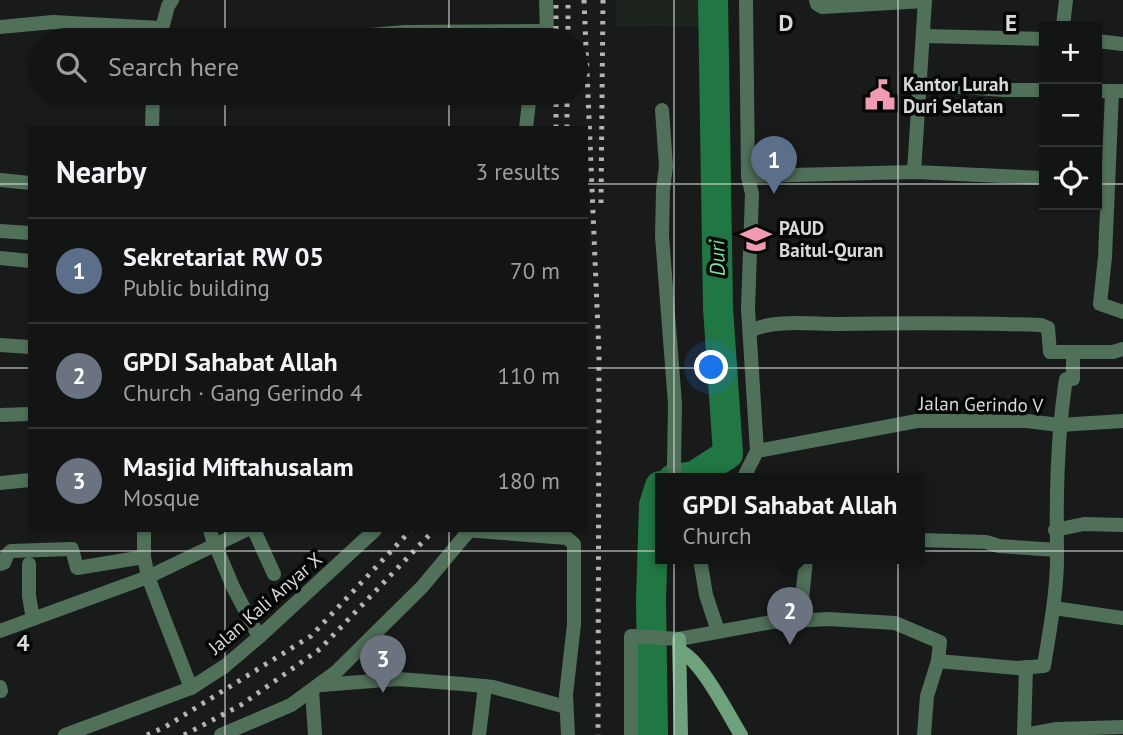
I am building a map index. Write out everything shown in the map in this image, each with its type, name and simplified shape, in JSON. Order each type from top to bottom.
[{"type":"street","points":[[161,28],[172,0]]},
{"type":"street","points":[[545,0],[545,28]]},
{"type":"street","points":[[746,0],[748,176],[752,194],[748,309],[757,451],[746,473]]},
{"type":"street","points":[[816,0],[822,7],[925,1],[914,172]]},
{"type":"street","points":[[1064,21],[1066,0]]},
{"type":"street","points":[[0,27],[53,22],[106,28]]},
{"type":"street","points":[[924,36],[1039,39]]},
{"type":"street","points":[[1102,42],[1123,44]]},
{"type":"street","points":[[921,84],[1039,90]]},
{"type":"street","points":[[1117,92],[1102,182],[1105,257],[1100,304],[1123,312]]},
{"type":"street","points":[[152,126],[153,105]]},
{"type":"street","points":[[526,126],[529,105]]},
{"type":"street","points":[[662,110],[666,166],[662,236],[675,404],[676,473]]},
{"type":"street","points":[[748,176],[914,172],[1039,178]]},
{"type":"street","points":[[0,180],[28,183]]},
{"type":"street","points":[[0,231],[28,233]]},
{"type":"street","points":[[0,258],[28,261]]},
{"type":"street","points":[[750,331],[790,324],[918,322],[1041,325],[1048,328],[1050,352],[1073,354],[1123,349]]},
{"type":"street","points":[[0,345],[28,347]]},
{"type":"street","points":[[938,661],[1044,666],[1054,608],[1059,425],[1066,379],[1073,379],[1073,354]]},
{"type":"street","points":[[0,415],[28,414]]},
{"type":"street","name":"Jalan Gerindo V","points":[[757,451],[917,421],[1027,421],[1059,425],[1123,421]]},
{"type":"street","points":[[0,483],[28,480]]},
{"type":"street","points":[[1055,530],[1084,524],[1123,525]]},
{"type":"street","points":[[144,532],[144,557],[148,577],[191,688]]},
{"type":"street","points":[[0,631],[148,577],[213,539],[243,532]]},
{"type":"street","points":[[248,532],[274,574]]},
{"type":"street","points":[[221,735],[291,705],[336,673],[422,587],[466,532]]},
{"type":"street","points":[[481,532],[567,538],[574,544],[573,624],[565,707],[568,735]]},
{"type":"street","name":"Jalan Kali Anyar X","points":[[65,735],[191,688],[225,666],[367,533]]},
{"type":"street","points":[[213,539],[233,587],[259,637]]},
{"type":"street","points":[[925,540],[986,542],[1057,550]]},
{"type":"street","points":[[0,565],[11,551],[45,549],[72,549],[77,568],[144,557]]},
{"type":"street","points":[[29,564],[29,596],[33,619]]},
{"type":"street","points":[[701,564],[706,595],[718,631]]},
{"type":"street","points":[[800,620],[806,564]]},
{"type":"street","points":[[1054,608],[1123,618]]},
{"type":"street","points":[[631,735],[631,636],[677,643],[718,631],[800,620],[895,623],[940,642],[938,661],[927,696],[924,735]]},
{"type":"street","points":[[677,643],[681,735]]},
{"type":"street","points":[[677,643],[692,658],[741,735]]},
{"type":"street","points":[[1026,667],[1024,735],[1058,729],[1085,732],[1123,727]]},
{"type":"street","points":[[317,687],[398,679],[485,686],[565,707]]},
{"type":"street","points":[[480,735],[485,686]]},
{"type":"street","points":[[315,735],[317,687]]},
{"type":"shaded area","points":[[616,0],[708,0],[709,27],[616,26]]},
{"type":"waterway","name":"Duri","points":[[699,473],[728,454],[718,308],[713,0]]},
{"type":"waterway","name":"Duri","points":[[653,735],[651,600],[655,502]]},
{"type":"railway","points":[[556,0],[556,28]]},
{"type":"railway","points":[[568,0],[568,28]]},
{"type":"railway","points":[[584,0],[585,28]]},
{"type":"railway","points":[[601,203],[603,0]]},
{"type":"railway","points":[[588,94],[599,354],[598,735]]},
{"type":"railway","points":[[556,105],[556,126]]},
{"type":"railway","points":[[567,105],[567,126]]},
{"type":"railway","points":[[147,735],[165,727],[311,636],[409,532]]},
{"type":"railway","points":[[184,735],[241,705],[320,649],[432,532]]},
{"type":"place","name":"Kantor Lurah Duri Selatan","points":[[880,95]]},
{"type":"place","name":"Sekretariat RW 05","points":[[774,194]]},
{"type":"place","name":"PAUD Baitul-Quran","points":[[756,239]]},
{"type":"place","name":"GPDI Sahabat Allah","points":[[790,645]]},
{"type":"place","name":"Masjid Miftahusalam","points":[[383,693]]}]
